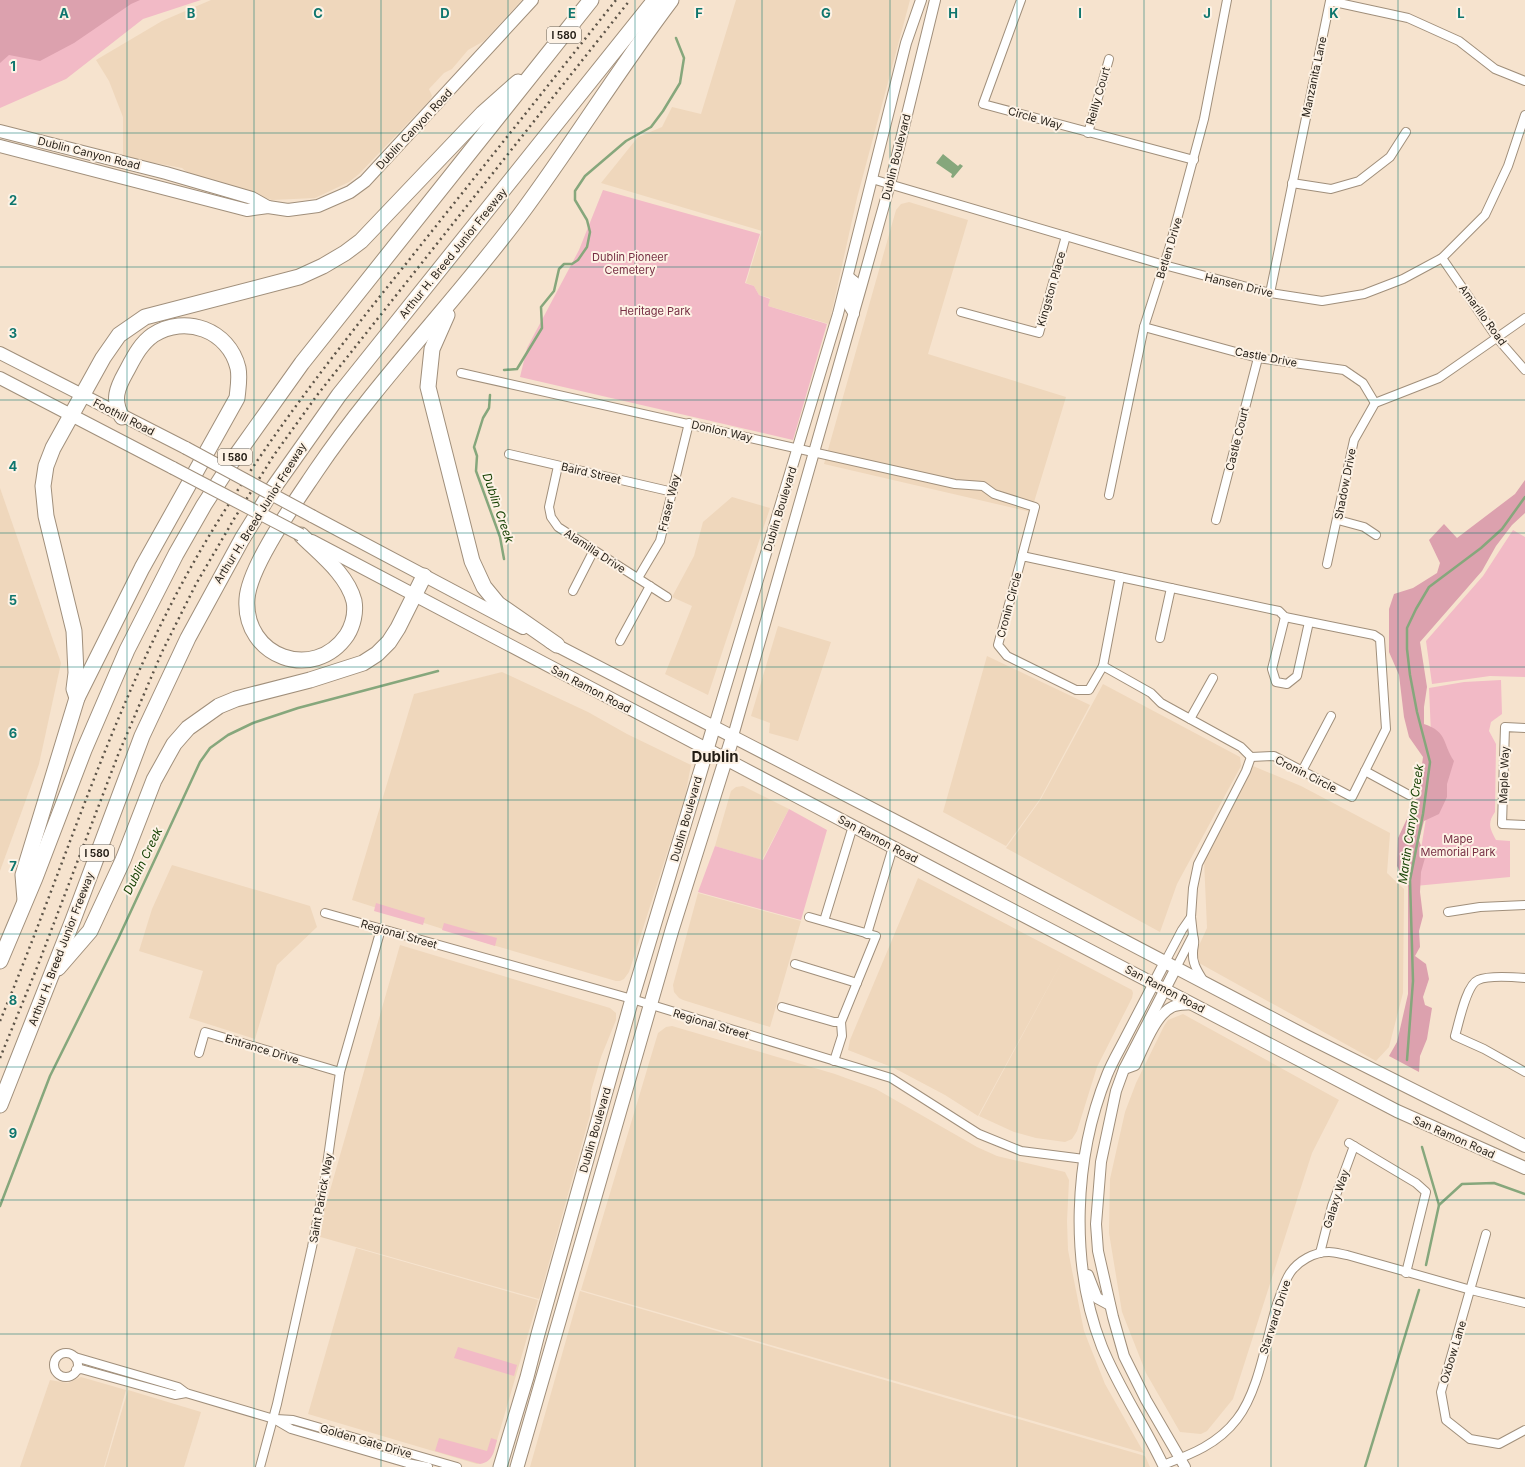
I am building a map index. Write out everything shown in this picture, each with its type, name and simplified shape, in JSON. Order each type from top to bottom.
[{"type":"highway","name":"I 580","points":[[0,961],[25,900],[36,878],[104,702],[127,650],[176,554],[204,505],[235,457],[302,363],[591,0]]},
{"type":"highway","name":"Arthur H. Breed Junior Freeway","points":[[0,1105],[51,977],[142,736],[191,632],[246,533],[274,487],[340,395],[655,0]]},
{"type":"highway","points":[[300,535],[343,579],[354,601],[354,615],[350,629],[342,642],[331,652],[318,658],[304,660],[290,659],[276,654],[265,647],[250,627],[247,614],[247,599],[250,584],[258,564],[292,507],[330,449],[520,215],[630,55],[671,0]]},
{"type":"highway","points":[[77,698],[74,689],[76,673],[74,631],[46,516],[43,486],[46,466],[53,448],[103,358],[119,336],[145,317],[299,277],[323,266],[345,253],[376,226],[483,113],[508,90],[536,69]]},
{"type":"highway","points":[[466,281],[439,330],[432,349],[428,387],[433,408],[468,548],[484,587],[504,609],[557,646]]},
{"type":"highway","points":[[25,900],[23,875],[77,698],[142,568],[236,398],[239,384],[238,369],[234,356],[226,344],[217,335],[193,326],[166,328],[153,335],[142,345],[115,395],[117,408],[122,417]]},
{"type":"highway","points":[[51,977],[90,931],[123,860],[154,780],[174,744],[188,728],[219,706],[236,698],[310,680],[363,663],[377,654],[389,642],[415,596],[424,576]]},
{"type":"main road","name":"Dublin Canyon Road","points":[[0,146],[247,210],[268,207],[288,210],[318,206],[350,192],[365,181],[532,0]]},
{"type":"main road","name":"Dublin Canyon Road","points":[[0,131],[166,173],[252,198],[268,207]]},
{"type":"main road","name":"Foothill Road","points":[[0,353],[122,417],[186,448],[248,482]]},
{"type":"main road","name":"Foothill Road","points":[[0,378],[236,501]]},
{"type":"main road","name":"San Ramon Road","points":[[248,482],[557,646],[714,726],[1170,965],[1525,1146]]},
{"type":"main road","name":"San Ramon Road","points":[[236,501],[707,750],[1397,1111],[1525,1168]]},
{"type":"main road","name":"Dublin Boulevard","points":[[500,1467],[527,1377],[632,1000],[714,726]]},
{"type":"main road","name":"Dublin Boulevard","points":[[517,1467],[568,1296],[651,1005],[733,736]]},
{"type":"main road","points":[[563,1247],[574,1273]]},
{"type":"main road","name":"Dublin Boulevard","points":[[556,1273],[564,1276],[568,1296]]},
{"type":"street","name":"Dublin Boulevard","points":[[714,726],[799,448],[849,277],[906,43],[921,0]]},
{"type":"street","name":"Dublin Boulevard","points":[[733,736],[890,184],[935,0]]},
{"type":"street","name":"Circle Way","points":[[1021,0],[983,104],[1194,160]]},
{"type":"street","name":"Betlen Drive","points":[[1109,495],[1144,327],[1164,266],[1194,160],[1204,120],[1228,0]]},
{"type":"street","name":"Manzanita Lane","points":[[1270,293],[1330,1],[1408,18],[1459,41],[1495,69],[1525,81]]},
{"type":"street","name":"Reilly Court","points":[[1088,133],[1109,59]]},
{"type":"street","name":"Hansen Drive","points":[[872,179],[1164,266],[1270,293],[1322,301],[1364,294],[1403,279],[1442,258],[1485,214],[1508,166],[1525,115]]},
{"type":"street","points":[[1292,182],[1331,189],[1359,180],[1390,157],[1406,132]]},
{"type":"street","name":"Kingston Place","points":[[961,312],[1039,334],[1066,236]]},
{"type":"street","name":"Amarillo Road","points":[[1442,258],[1498,338],[1525,370]]},
{"type":"street","name":"Dublin Boulevard","points":[[849,277],[855,282],[849,306],[854,314]]},
{"type":"street","points":[[1375,403],[1439,378],[1525,318]]},
{"type":"street","name":"Castle Drive","points":[[1144,327],[1258,358],[1344,370],[1363,383],[1375,403]]},
{"type":"street","name":"Castle Court","points":[[1216,520],[1258,358]]},
{"type":"street","name":"Donlon Way","points":[[461,373],[689,423],[955,484],[983,486],[994,494],[1035,507],[1022,556]]},
{"type":"street","name":"Shadow Drive","points":[[1327,564],[1338,520],[1354,440],[1375,403]]},
{"type":"street","name":"Fraser Way","points":[[638,578],[660,541],[689,423]]},
{"type":"street","name":"Baird Street","points":[[508,454],[673,492]]},
{"type":"street","name":"Alamilla Drive","points":[[558,466],[549,507],[551,517],[558,527],[667,597]]},
{"type":"street","points":[[1338,520],[1364,527],[1376,536]]},
{"type":"street","points":[[572,591],[594,550]]},
{"type":"street","name":"Cronin Circle","points":[[1103,666],[1089,690],[1076,690],[1007,656],[998,645],[1022,556],[1279,611],[1285,617],[1374,635],[1380,640],[1386,729],[1352,797],[1274,756],[1251,757]]},
{"type":"street","points":[[1120,577],[1103,666],[1151,693],[1161,704],[1241,747],[1251,757],[1246,770],[1198,864],[1193,888],[1191,918],[1193,935],[1196,944],[1193,952],[1193,960],[1205,983]]},
{"type":"street","points":[[620,641],[650,586]]},
{"type":"street","points":[[1160,638],[1171,588]]},
{"type":"street","points":[[1285,617],[1272,669],[1276,682],[1287,684],[1297,676],[1309,622]]},
{"type":"street","points":[[1190,719],[1213,678]]},
{"type":"street","points":[[1302,771],[1331,716]]},
{"type":"street","name":"Maple Way","points":[[1525,728],[1506,727],[1502,824],[1525,825]]},
{"type":"street","points":[[1365,771],[1409,795]]},
{"type":"street","points":[[824,921],[853,826]]},
{"type":"street","points":[[867,934],[893,847]]},
{"type":"street","points":[[1448,912],[1480,907],[1525,905]]},
{"type":"street","name":"Regional Street","points":[[325,913],[651,1005],[891,1078],[979,1134],[1021,1151],[1084,1160]]},
{"type":"street","points":[[809,917],[876,936],[841,1022],[842,1036],[834,1061]]},
{"type":"street","points":[[1164,1466],[1126,1399],[1102,1346],[1091,1312],[1082,1264],[1079,1236],[1080,1197],[1084,1160],[1093,1117],[1107,1074],[1159,986],[1170,965],[1182,930],[1191,918]]},
{"type":"street","name":"Saint Patrick Way","points":[[260,1467],[274,1419],[317,1222],[340,1072],[382,929]]},
{"type":"street","points":[[1170,965],[1193,935]]},
{"type":"street","points":[[795,964],[857,982]]},
{"type":"street","points":[[1525,978],[1506,977],[1478,980],[1470,987],[1455,1036],[1484,1049],[1525,1072]]},
{"type":"street","points":[[1159,986],[1124,1069],[1110,1111],[1101,1162],[1097,1205],[1098,1251],[1110,1305],[1124,1356],[1146,1400],[1183,1463]]},
{"type":"street","points":[[1124,1069],[1135,1065],[1158,1020],[1167,1010],[1177,1005],[1194,1004]]},
{"type":"street","points":[[782,1007],[834,1022],[841,1022]]},
{"type":"street","name":"Entrance Drive","points":[[199,1053],[205,1032],[340,1072]]},
{"type":"street","name":"Galaxy Way","points":[[1320,1253],[1332,1206],[1351,1144],[1416,1183],[1426,1192],[1406,1273]]},
{"type":"street","name":"Oxbow Lane","points":[[1486,1234],[1441,1392],[1446,1420],[1470,1439],[1499,1444],[1525,1430]]},
{"type":"street","name":"Starward Drive","points":[[1164,1466],[1183,1463],[1209,1446],[1238,1419],[1253,1389],[1273,1319],[1290,1273],[1300,1263],[1320,1253],[1329,1252],[1347,1255],[1406,1273],[1525,1303]]},
{"type":"street","points":[[1082,1264],[1094,1287],[1097,1298],[1110,1305]]},
{"type":"street","points":[[62,1353],[69,1353],[75,1357],[78,1363],[76,1370],[72,1375],[64,1376],[58,1374],[54,1366],[55,1359],[62,1353]]},
{"type":"street","name":"Golden Gate Drive","points":[[75,1357],[178,1387],[186,1393],[274,1419],[293,1420],[457,1467]]},
{"type":"street","name":"Golden Gate Drive","points":[[76,1370],[81,1368],[175,1395],[186,1393]]},
{"type":"street","name":"Golden Gate Drive","points":[[274,1419],[291,1429],[407,1463],[428,1467]]},
{"type":"shaded area","points":[[0,0],[140,0],[131,4],[74,43],[40,61],[9,55],[0,63]]},
{"type":"shaded area","points":[[211,0],[522,0],[484,41],[468,50],[452,69],[444,73],[429,89],[432,96],[429,101],[359,174],[349,182],[315,198],[272,200],[189,174],[182,168],[155,163],[152,164],[123,156],[123,117],[109,81],[96,60],[162,21]]},
{"type":"shaded area","points":[[736,0],[910,0],[857,198],[829,324],[768,306],[770,298],[759,295],[754,286],[746,283],[762,231],[601,183],[638,137],[662,127],[672,107],[701,114]]},
{"type":"shaded area","points":[[943,154],[958,166],[960,164],[963,166],[953,178],[951,177],[952,174],[936,163]]},
{"type":"shaded area","points":[[909,202],[968,220],[928,354],[1066,397],[1031,512],[824,464],[896,210],[901,204]]},
{"type":"shaded area","points":[[1525,480],[1525,513],[1512,525],[1496,546],[1482,571],[1420,642],[1427,687],[1424,707],[1424,724],[1432,727],[1441,734],[1454,761],[1447,784],[1447,797],[1439,814],[1424,821],[1419,840],[1425,858],[1421,872],[1420,892],[1423,916],[1419,931],[1420,947],[1415,956],[1426,964],[1429,979],[1423,997],[1425,1005],[1432,1008],[1427,1039],[1420,1056],[1419,1072],[1389,1056],[1397,1042],[1408,994],[1408,886],[1397,866],[1398,838],[1418,795],[1423,757],[1409,737],[1404,717],[1399,675],[1389,652],[1389,609],[1394,594],[1413,588],[1437,573],[1440,563],[1429,540],[1444,524],[1457,538],[1515,494]]},
{"type":"shaded area","points":[[0,488],[61,663],[39,764],[0,871]]},
{"type":"shaded area","points":[[732,497],[770,508],[708,695],[665,674],[692,606],[672,597],[694,556],[703,522]]},
{"type":"shaded area","points":[[778,626],[831,642],[798,741],[769,733],[770,723],[751,716]]},
{"type":"shaded area","points":[[987,656],[1090,705],[1040,799],[1006,846],[943,812]]},
{"type":"shaded area","points":[[502,672],[588,712],[627,734],[691,765],[685,797],[629,972],[624,979],[616,981],[496,946],[352,900],[414,694]]},
{"type":"shaded area","points":[[1103,684],[1240,757],[1241,766],[1177,884],[1160,932],[1006,848],[1041,799]]},
{"type":"shaded area","points":[[1253,766],[1301,786],[1390,833],[1387,873],[1404,889],[1403,993],[1389,1047],[1376,1061],[1199,963],[1196,952],[1207,928],[1204,860]]},
{"type":"shaded area","points":[[743,786],[789,809],[762,860],[715,846],[731,791],[736,787]]},
{"type":"shaded area","points":[[172,865],[310,906],[317,927],[277,965],[255,1039],[189,1018],[203,971],[139,951],[152,909]]},
{"type":"shaded area","points":[[918,878],[1132,990],[1132,998],[1097,1067],[1077,1131],[1072,1139],[1065,1142],[1036,1138],[1014,1132],[979,1116],[1064,958],[978,1116],[945,1095],[894,1068],[848,1050],[850,1040]]},
{"type":"shaded area","points":[[698,893],[801,921],[770,1027],[683,1000],[674,992],[673,985]]},
{"type":"shaded area","points":[[400,945],[610,1008],[616,1013],[616,1020],[601,1057],[591,1091],[590,1115],[539,1299],[317,1236]]},
{"type":"shaded area","points":[[1183,1014],[1339,1100],[1312,1153],[1233,1399],[1207,1431],[1201,1434],[1180,1432],[1146,1373],[1122,1312],[1109,1233],[1110,1179],[1125,1112],[1136,1083],[1164,1026],[1168,1020]]},
{"type":"shaded area","points":[[672,1026],[835,1074],[876,1089],[977,1147],[997,1156],[1065,1172],[1069,1180],[1067,1221],[1068,1250],[1084,1331],[1105,1384],[1144,1453],[581,1290],[658,1033],[666,1027]]},
{"type":"shaded area","points":[[356,1248],[538,1300],[493,1454],[487,1461],[477,1464],[308,1414]]},
{"type":"shaded area","points":[[580,1291],[1145,1456],[1150,1467],[530,1467]]},
{"type":"shaded area","points":[[81,1377],[126,1390],[104,1467],[20,1467],[50,1380],[68,1383]]},
{"type":"shaded area","points":[[128,1390],[201,1412],[184,1467],[105,1467]]},
{"type":"green space","points":[[0,0],[201,0],[143,19],[66,79],[0,108]]},
{"type":"green space","name":"Heritage Park","points":[[603,190],[760,234],[745,283],[754,286],[759,295],[770,299],[768,306],[827,324],[793,440],[520,377],[527,348],[579,250]]},
{"type":"green space","points":[[1513,530],[1525,537],[1525,677],[1490,676],[1432,684],[1426,641],[1483,576]]},
{"type":"green space","name":"Mape Memorial Park","points":[[1501,680],[1502,714],[1491,722],[1489,731],[1496,744],[1495,812],[1492,816],[1490,826],[1496,840],[1510,841],[1510,877],[1415,886],[1427,812],[1431,734],[1429,688],[1464,682]]},
{"type":"green space","points":[[789,809],[827,830],[801,920],[698,892],[715,846],[763,860]]},
{"type":"green space","points":[[376,903],[425,918],[423,925],[374,911]]},
{"type":"green space","points":[[444,923],[497,938],[495,946],[442,930]]},
{"type":"green space","points":[[458,1347],[517,1365],[514,1376],[454,1358]]},
{"type":"green space","points":[[439,1438],[487,1451],[491,1438],[497,1440],[494,1452],[488,1461],[480,1464],[435,1451]]},
{"type":"waterway","name":"Dublin Creek","points":[[504,370],[517,369],[542,328],[541,307],[554,291],[559,269],[564,264],[572,264],[578,260],[587,247],[590,232],[587,220],[575,200],[575,191],[585,176],[626,141],[651,127],[663,111],[680,83],[684,58],[676,38]]},
{"type":"waterway","name":"Dublin Creek","points":[[490,395],[489,408],[483,418],[474,447],[477,456],[476,471],[500,537],[504,559]]},
{"type":"waterway","name":"Martin Canyon Creek","points":[[1407,1060],[1413,981],[1410,880],[1423,814],[1430,762],[1417,712],[1410,675],[1407,649],[1407,628],[1429,587],[1481,548],[1502,529],[1525,497]]},
{"type":"waterway","name":"Dublin Creek","points":[[0,1206],[50,1076],[118,939],[200,762],[210,748],[228,735],[253,723],[298,708],[438,671]]},
{"type":"waterway","name":"Martin Canyon Creek","points":[[1422,1147],[1439,1205],[1426,1265]]},
{"type":"waterway","points":[[1439,1205],[1462,1184],[1494,1183],[1525,1194]]},
{"type":"waterway","points":[[1365,1467],[1419,1290]]},
{"type":"railway","points":[[0,1021],[23,965],[87,796],[133,684],[158,630],[210,534],[263,453],[319,374],[616,0]]},
{"type":"railway","points":[[0,1058],[38,965],[118,755],[162,652],[196,584],[234,519],[274,455],[318,394],[630,0]]},
{"type":"district","name":"Dublin","points":[[715,757]]},
{"type":"park label","name":"Dublin Pioneer Cemetery","points":[[630,263]]}]
